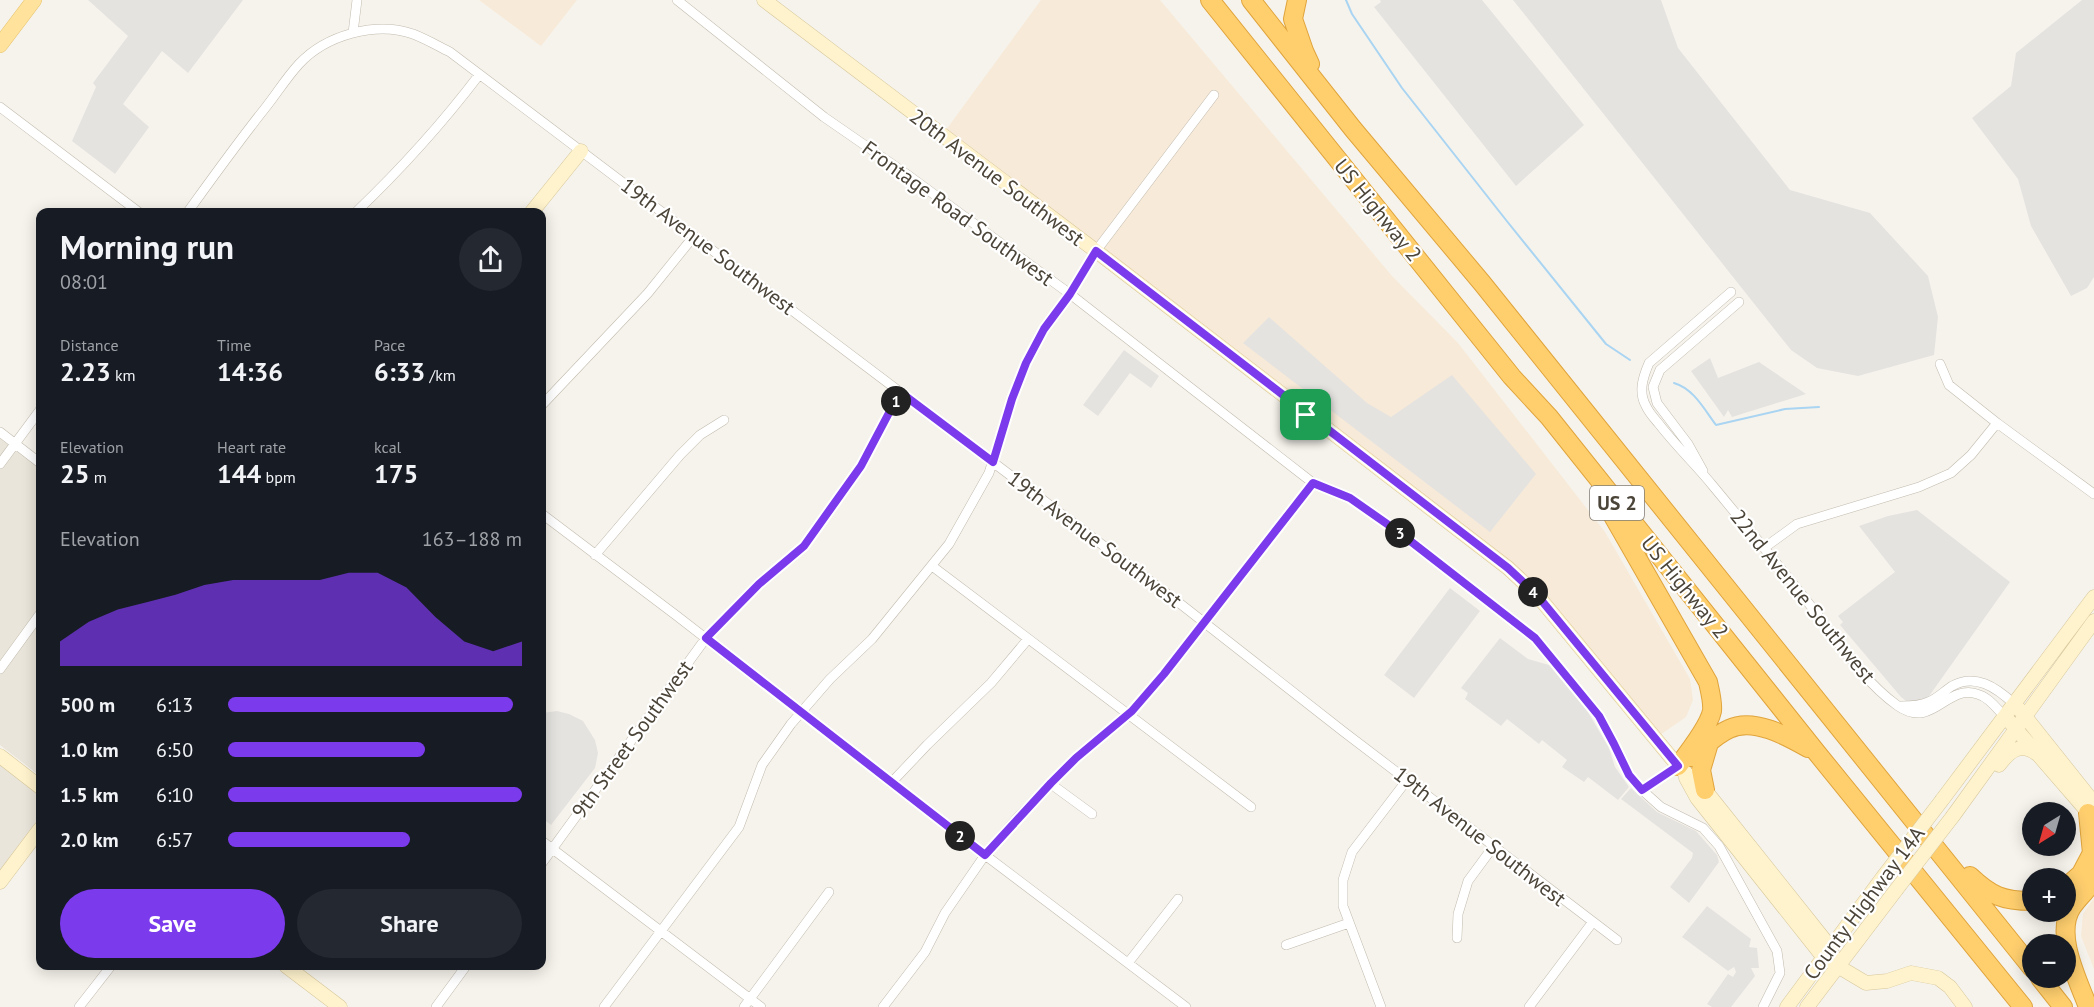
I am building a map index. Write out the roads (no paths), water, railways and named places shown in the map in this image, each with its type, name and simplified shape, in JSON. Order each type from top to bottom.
[{"type":"highway","name":"US Highway 2","points":[[1210,0],[1512,377],[1549,417],[2023,1007]]},
{"type":"highway","name":"US Highway 2","points":[[1251,0],[1482,283],[2022,956]]},
{"type":"highway","points":[[1297,0],[1293,19],[1304,51],[1324,92]]},
{"type":"highway","points":[[1549,417],[1605,503],[1708,682],[1712,696],[1712,713],[1678,766]]},
{"type":"highway","points":[[1678,766],[1730,728],[1754,725],[1783,733],[1817,753]]},
{"type":"highway","points":[[1705,790],[1701,770],[1709,744]]},
{"type":"highway","points":[[2088,1007],[2070,957],[2065,930],[2071,909],[2090,872],[2092,812]]},
{"type":"highway","points":[[1924,832],[1987,892],[2009,900],[2022,901]]},
{"type":"highway","points":[[2076,881],[2090,872]]},
{"type":"highway","points":[[2048,988],[2063,1007]]},
{"type":"main road","points":[[0,45],[33,0]]},
{"type":"main road","name":"20th Avenue Southwest","points":[[764,0],[1096,251],[1508,568],[1537,595],[1678,766],[1697,798],[1838,966]]},
{"type":"main road","points":[[535,208],[581,151]]},
{"type":"main road","name":"County Highway 14A","points":[[1787,1007],[2094,597]]},
{"type":"main road","points":[[1967,795],[2094,621]]},
{"type":"main road","points":[[2014,704],[2092,812]]},
{"type":"main road","points":[[2005,717],[2092,812]]},
{"type":"main road","points":[[1967,795],[1986,781],[2009,752],[2020,747],[2032,750],[2041,757]]},
{"type":"main road","points":[[0,756],[36,784]]},
{"type":"main road","name":"20th Avenue Southwest","points":[[1678,766],[1705,790],[1827,943],[1827,954]]},
{"type":"main road","name":"County Highway 14A","points":[[1807,1007],[1967,795]]},
{"type":"main road","points":[[0,882],[36,834]]},
{"type":"main road","points":[[1808,921],[1829,931],[1842,925],[1868,898]]},
{"type":"main road","points":[[1838,966],[1866,983],[1887,981],[1911,973],[1938,978],[1950,987],[1965,1007]]},
{"type":"main road","points":[[291,970],[340,1007]]},
{"type":"street","points":[[353,33],[357,0]]},
{"type":"street","name":"Frontage Road Southwest","points":[[677,0],[824,117],[905,173],[1070,294],[1313,483],[1359,504],[1535,638],[1599,716],[1629,775],[1642,790],[1661,807],[1703,828],[1719,846],[1777,951],[1780,973],[1763,1007]]},
{"type":"street","name":"19th Avenue Southwest","points":[[191,208],[301,62],[318,49],[342,36],[363,30],[388,30],[411,33],[450,52],[1204,622],[1493,847],[1617,940]]},
{"type":"street","points":[[360,208],[446,118],[479,75]]},
{"type":"street","points":[[604,1007],[739,827],[762,765],[801,712],[830,679],[872,639],[949,544],[979,492],[993,462],[1012,399],[1026,363],[1044,329],[1070,294],[1096,251],[1214,95]]},
{"type":"street","points":[[0,107],[133,208]]},
{"type":"street","points":[[546,401],[648,293],[694,236]]},
{"type":"street","name":"22nd Avenue Southwest","points":[[1731,292],[1649,363],[1643,376],[1641,393],[1646,407],[1677,448],[1710,483],[1764,548],[1854,662],[1898,706]]},
{"type":"street","name":"22nd Avenue Southwest","points":[[1710,483],[1688,444],[1657,403],[1653,387],[1660,370],[1739,302]]},
{"type":"street","points":[[1940,364],[1949,385],[2094,494]]},
{"type":"street","name":"9th Street Southwest","points":[[546,857],[706,638],[759,584],[804,546],[861,466],[900,392]]},
{"type":"street","points":[[0,464],[36,415]]},
{"type":"street","points":[[596,555],[680,455],[700,435],[724,420]]},
{"type":"street","points":[[1764,548],[1797,524],[1919,488],[1951,472],[1971,455],[1997,423]]},
{"type":"street","points":[[0,432],[36,460]]},
{"type":"street","points":[[884,1007],[925,952],[945,913],[985,855],[1051,783],[1076,758],[1128,714],[1164,674],[1313,483]]},
{"type":"street","points":[[546,517],[1186,1007]]},
{"type":"street","points":[[932,566],[1251,807]]},
{"type":"street","points":[[0,669],[36,620]]},
{"type":"street","points":[[891,783],[991,683],[1028,639]]},
{"type":"street","points":[[1898,706],[1914,706],[1929,702],[1952,686],[1965,681],[1986,684],[2014,704]]},
{"type":"street","points":[[1898,706],[1911,713],[1925,713],[1941,705],[1955,694],[1977,693],[1987,698],[2005,717]]},
{"type":"street","points":[[1642,790],[1678,766]]},
{"type":"street","points":[[1381,1007],[1343,906],[1343,880],[1352,852],[1407,780]]},
{"type":"street","points":[[1051,783],[1092,814]]},
{"type":"street","points":[[546,844],[660,931],[747,1003],[761,1007]]},
{"type":"street","points":[[1457,938],[1458,914],[1468,881],[1493,847]]},
{"type":"street","points":[[747,1003],[830,892]]},
{"type":"street","points":[[1128,963],[1178,899]]},
{"type":"street","points":[[1286,945],[1349,923]]},
{"type":"street","points":[[1529,1007],[1592,923]]},
{"type":"street","points":[[79,1007],[108,970]]},
{"type":"street","points":[[436,1007],[463,970]]},
{"type":"waterway","points":[[1346,0],[1352,14],[1402,88],[1506,220],[1606,344],[1630,360]]},
{"type":"waterway","points":[[1674,383],[1693,395],[1716,425],[1785,409],[1819,407]]}]
